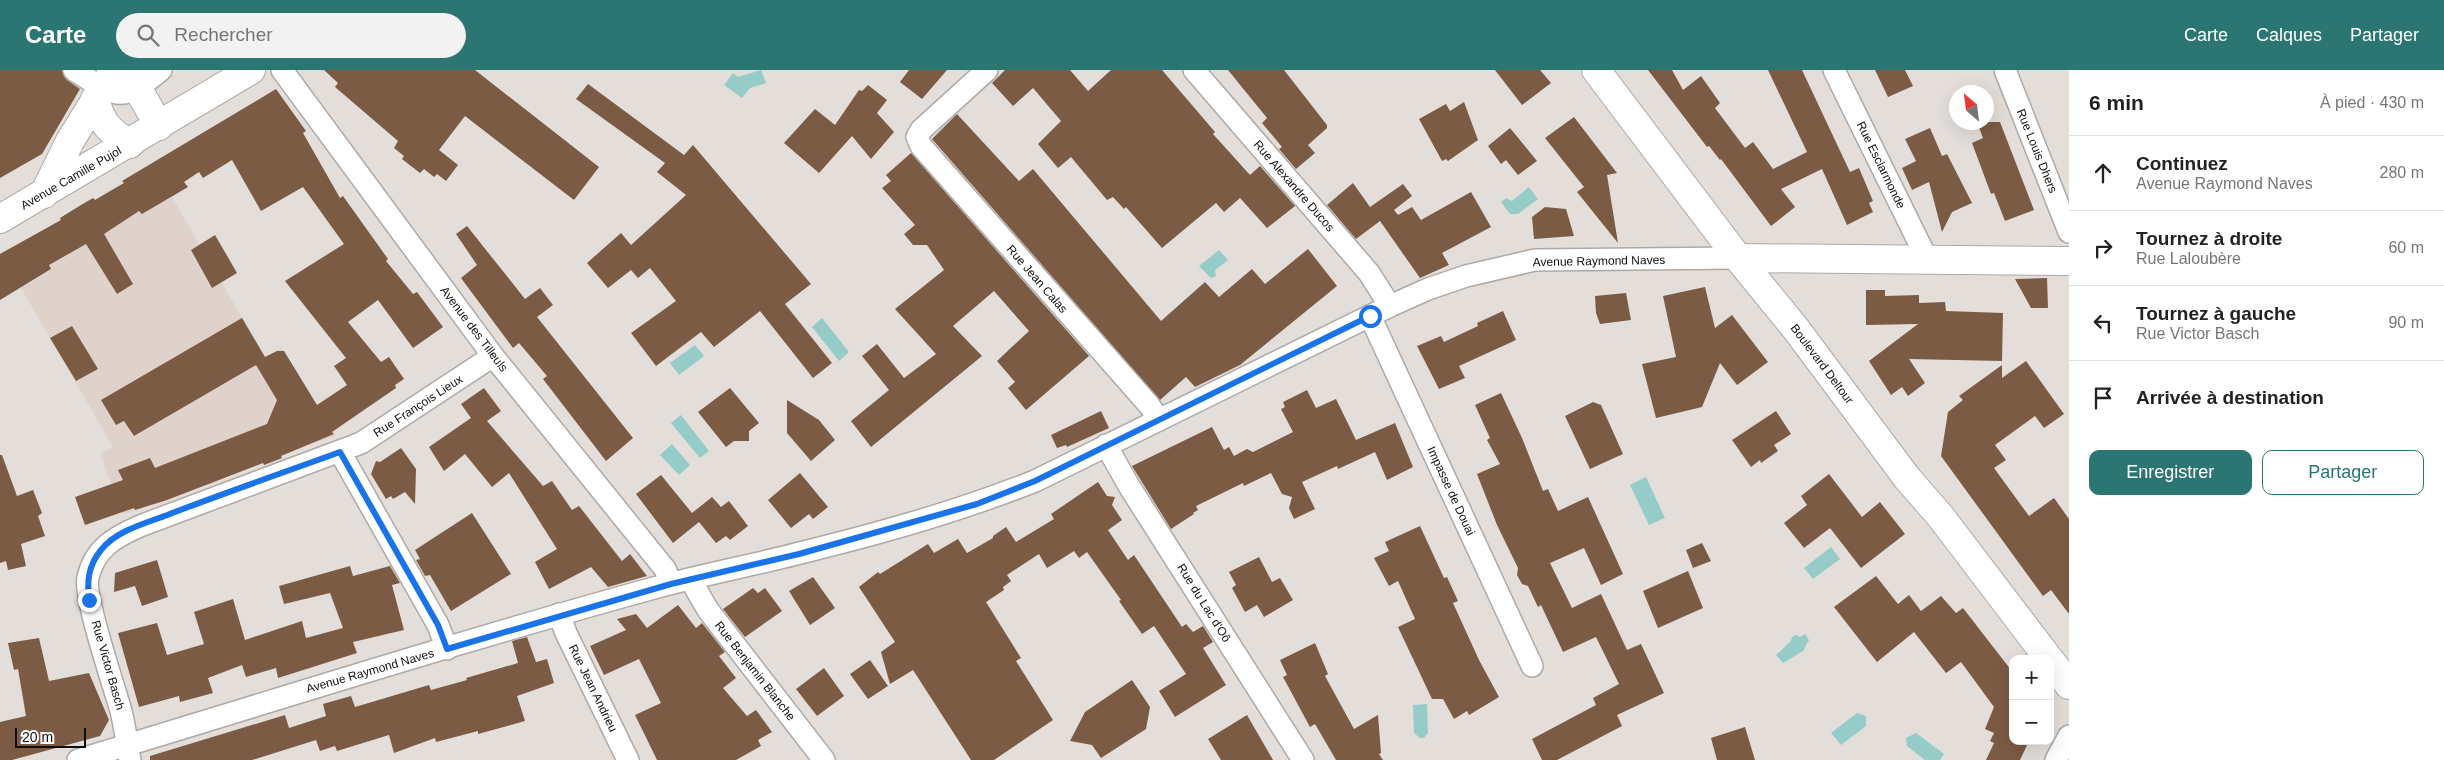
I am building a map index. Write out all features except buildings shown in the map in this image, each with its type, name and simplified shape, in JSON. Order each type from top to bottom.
[{"type":"street","points":[[74,70],[120,95],[134,80],[161,70]]},
{"type":"street","name":"Avenue Camille Pujol","points":[[0,219],[251,70]]},
{"type":"street","name":"Avenue des Tilleuls","points":[[282,70],[493,356],[665,569],[681,581]]},
{"type":"street","name":"Rue Jean Calas","points":[[987,70],[921,130],[918,137],[921,146],[1149,405],[1158,420]]},
{"type":"street","name":"Rue Alexandre Ducos","points":[[1194,70],[1369,273],[1390,306]]},
{"type":"street","name":"Boulevard Deltour","points":[[1596,70],[1738,258],[1796,328],[1907,478],[1941,517],[2046,655]]},
{"type":"street","name":"Rue Esclarmonde","points":[[1834,70],[1928,261]]},
{"type":"street","name":"Rue Louis Dhers","points":[[2004,70],[2069,232]]},
{"type":"street","points":[[103,86],[99,117],[112,133],[143,135],[134,80]]},
{"type":"street","points":[[44,194],[70,141],[103,86]]},
{"type":"street","name":"Avenue Raymond Naves","points":[[78,760],[128,752],[559,614],[681,581],[799,554],[977,504],[1035,481],[1390,306],[1428,289],[1466,276],[1535,260],[1738,258],[2069,261]]},
{"type":"street","name":"Impasse de Douai","points":[[1370,316],[1532,666]]},
{"type":"street","name":"Rue François Lieux","points":[[340,452],[362,443],[493,356]]},
{"type":"street","name":"Rue du Lac d'Oô","points":[[1106,445],[1129,486],[1303,760]]},
{"type":"street","points":[[340,452],[438,625],[447,649]]},
{"type":"street","name":"Rue Victor Basch","points":[[128,752],[122,714],[89,600],[87,580],[92,564],[101,549],[116,536],[140,526],[340,452]]},
{"type":"street","name":"Rue Benjamin Blanche","points":[[681,581],[708,610],[824,760]]},
{"type":"street","name":"Rue Jean Andrieu","points":[[559,614],[566,633],[628,760]]},
{"type":"street","name":"Boulevard Deltour","points":[[2054,665],[2069,685]]},
{"type":"street","points":[[2056,760],[2069,736]]},
{"type":"shaded area","points":[[124,183],[142,214],[172,197],[265,357],[282,348],[335,436],[292,450],[281,456],[282,458],[264,465],[263,463],[250,467],[220,478],[221,480],[209,485],[208,482],[167,500],[123,514],[100,454],[113,447],[21,288],[51,270],[32,237],[60,220],[60,218]]},
{"type":"water","points":[[761,70],[766,83],[750,88],[742,98],[724,85],[733,73],[738,77]]},
{"type":"water","points":[[1529,187],[1538,199],[1518,214],[1510,214],[1501,202],[1506,198],[1512,201]]},
{"type":"water","points":[[1219,250],[1228,260],[1215,270],[1216,276],[1211,278],[1199,266]]},
{"type":"water","points":[[822,318],[849,352],[839,361],[812,327]]},
{"type":"water","points":[[695,345],[704,356],[679,375],[670,363]]},
{"type":"water","points":[[681,415],[709,451],[700,458],[671,423]]},
{"type":"water","points":[[672,444],[690,465],[679,475],[660,455]]},
{"type":"water","points":[[1646,477],[1665,518],[1649,525],[1630,485]]},
{"type":"water","points":[[1831,547],[1840,559],[1813,579],[1804,568]]},
{"type":"water","points":[[1805,634],[1809,640],[1803,651],[1783,663],[1776,655],[1790,642],[1793,636],[1797,635],[1800,637]]},
{"type":"water","points":[[1427,704],[1428,733],[1424,738],[1420,738],[1414,733],[1413,705]]},
{"type":"water","points":[[1857,713],[1866,716],[1866,726],[1841,745],[1831,733]]},
{"type":"water","points":[[1916,733],[1944,754],[1940,760],[1925,760],[1907,746],[1906,738]]},
{"type":"route","points":[[89,600],[87,580],[92,564],[101,549],[116,536],[227,492],[340,452],[438,625],[447,649],[559,614],[671,584],[799,554],[977,504],[1035,481],[1370,316]]}]
